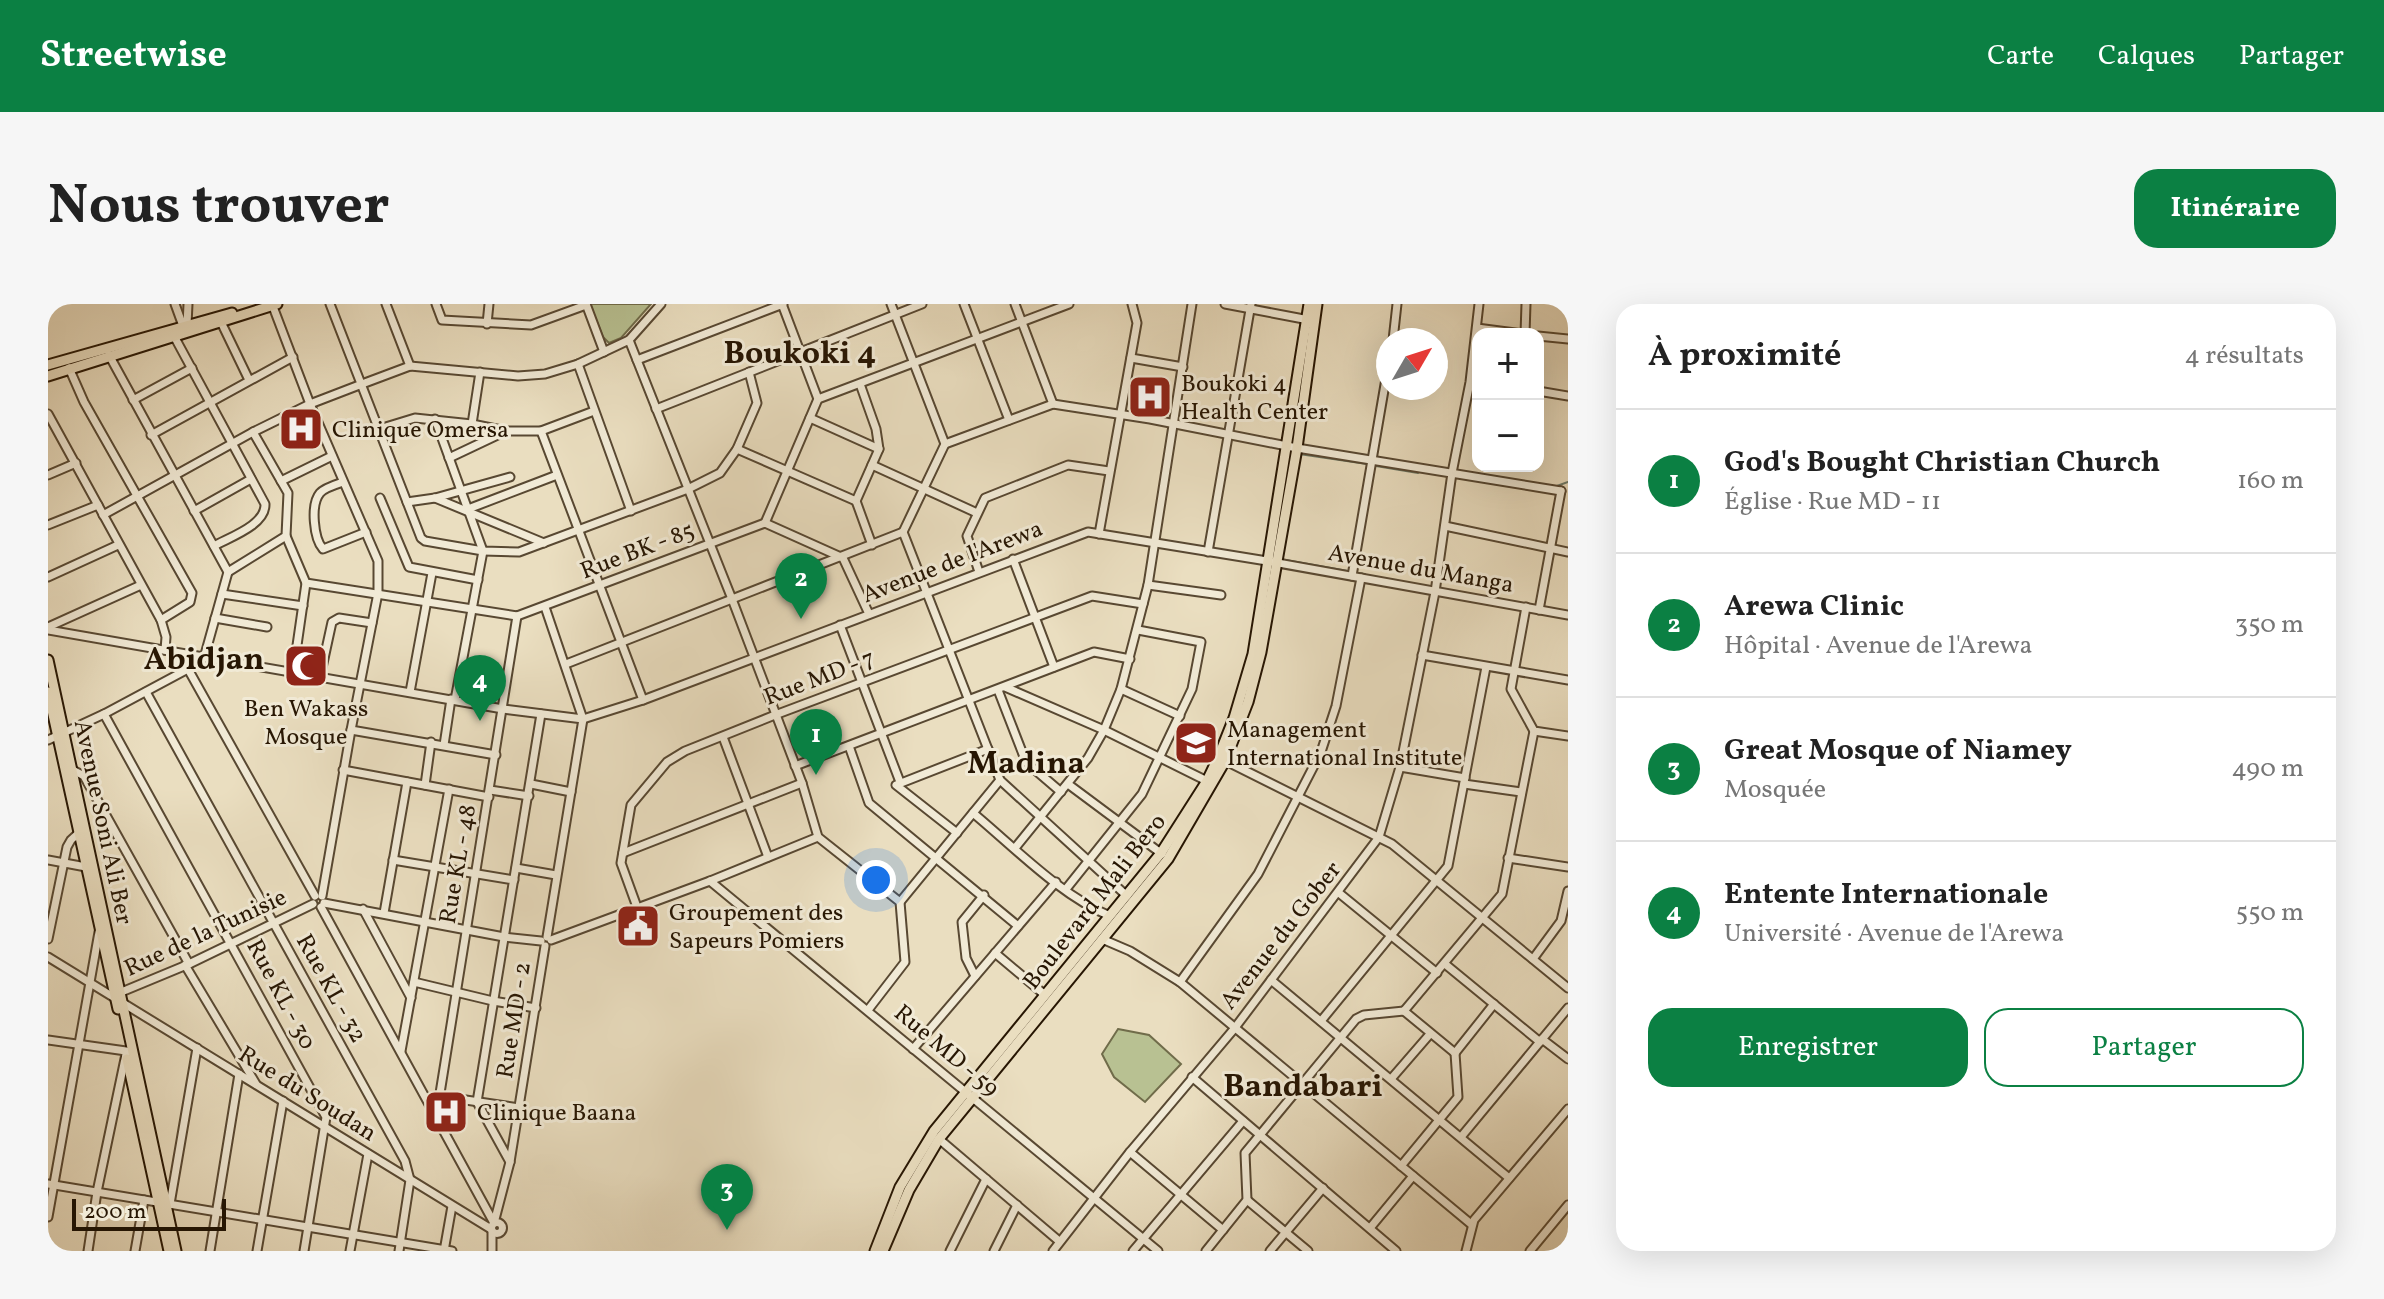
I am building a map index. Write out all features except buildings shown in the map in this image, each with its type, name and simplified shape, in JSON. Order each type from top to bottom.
[{"type":"main road","points":[[54,369],[185,326],[273,304]]},
{"type":"main road","points":[[54,369],[174,336],[273,304]]},
{"type":"main road","name":"Boulevard Mali Bero","points":[[1309,304],[1312,321]]},
{"type":"main road","name":"Boulevard Mali Bero","points":[[883,1251],[909,1190],[969,1095],[1027,1023],[1102,939],[1165,856],[1222,759],[1254,683],[1317,304]]},
{"type":"main road","name":"Avenue Soni Ali Ber","points":[[48,660],[57,736],[71,769],[86,867],[102,928]]},
{"type":"main road","name":"Avenue Soni Ali Ber","points":[[48,692],[124,1026]]},
{"type":"main road","name":"Boulevard Mali Bero","points":[[1027,1023],[1045,995],[1110,916],[1165,856],[1222,759]]},
{"type":"main road","points":[[124,1026],[126,1052],[176,1251]]},
{"type":"main road","points":[[124,1026],[164,1203],[169,1251]]},
{"type":"main road","name":"Boulevard Mali Bero","points":[[875,1251],[900,1187],[918,1155],[934,1131],[969,1095]]},
{"type":"street","points":[[175,304],[185,326]]},
{"type":"street","points":[[185,326],[188,304]]},
{"type":"street","points":[[273,304],[310,404],[379,567],[378,593],[319,901]]},
{"type":"street","points":[[330,304],[422,540],[483,551],[519,552],[688,489],[720,473],[737,449],[757,403],[749,372]]},
{"type":"street","points":[[386,304],[410,366]]},
{"type":"street","points":[[436,304],[442,320],[535,325],[586,304],[604,352]]},
{"type":"street","points":[[487,324],[489,304]]},
{"type":"street","points":[[103,515],[253,432],[310,404],[362,384],[410,366],[531,376],[578,364],[629,340],[661,304]]},
{"type":"street","points":[[637,360],[783,304],[818,399],[765,523],[843,558],[869,614]]},
{"type":"street","points":[[566,664],[903,532],[945,444],[891,304]]},
{"type":"street","points":[[656,409],[922,304]]},
{"type":"street","points":[[964,304],[1009,420]]},
{"type":"street","points":[[1015,304],[1053,404]]},
{"type":"street","points":[[818,399],[1069,304]]},
{"type":"street","points":[[1099,534],[1138,319],[1132,304]]},
{"type":"street","points":[[1015,848],[1088,758],[1121,689],[1148,585],[1192,304]]},
{"type":"street","points":[[1225,304],[1250,306],[1312,321]]},
{"type":"street","points":[[1394,328],[1397,304]]},
{"type":"street","name":"Avenue du Gober","points":[[1477,328],[1479,304]]},
{"type":"street","points":[[1524,328],[1526,304]]},
{"type":"street","points":[[1208,552],[1250,306]]},
{"type":"street","points":[[221,322],[249,380]]},
{"type":"street","points":[[174,336],[265,504],[264,515],[214,546]]},
{"type":"street","points":[[1544,337],[1568,339]]},
{"type":"street","points":[[629,340],[802,783],[818,837],[900,902]]},
{"type":"street","points":[[109,355],[228,572]]},
{"type":"street","points":[[151,435],[293,357]]},
{"type":"street","points":[[1131,358],[1183,367]]},
{"type":"street","points":[[578,364],[631,511]]},
{"type":"street","points":[[133,400],[192,368]]},
{"type":"street","points":[[54,369],[84,402],[192,596],[190,602],[161,620]]},
{"type":"street","points":[[472,424],[480,372]]},
{"type":"street","points":[[860,384],[876,429],[879,449],[856,501],[872,545]]},
{"type":"street","name":"Avenue du Gober","points":[[1053,1251],[1093,1197],[1234,1029],[1379,837],[1400,767],[1435,592],[1452,473],[1472,390]]},
{"type":"street","points":[[1544,392],[1568,396]]},
{"type":"street","points":[[1352,576],[1382,400]]},
{"type":"street","points":[[945,444],[1053,404],[1292,447],[1565,489],[1539,610]]},
{"type":"street","points":[[379,429],[415,418],[506,431],[541,431],[594,411]]},
{"type":"street","points":[[810,418],[879,449]]},
{"type":"street","points":[[435,419],[483,551],[444,745]]},
{"type":"street","points":[[49,420],[76,463],[161,620],[165,629],[165,650]]},
{"type":"street","points":[[449,458],[506,431]]},
{"type":"street","points":[[541,431],[643,700]]},
{"type":"street","points":[[253,432],[288,496],[286,536],[306,583],[293,673]]},
{"type":"street","points":[[737,449],[856,501]]},
{"type":"street","points":[[281,481],[332,456]]},
{"type":"street","points":[[48,475],[76,463]]},
{"type":"street","points":[[872,465],[977,513]]},
{"type":"street","points":[[979,572],[967,536],[987,497],[1068,465],[1109,471]]},
{"type":"street","points":[[468,509],[557,475]]},
{"type":"street","points":[[407,502],[435,498],[510,477]]},
{"type":"street","points":[[194,511],[251,479]]},
{"type":"street","points":[[343,482],[317,497],[314,529],[320,547],[323,549],[366,532]]},
{"type":"street","points":[[380,498],[411,568],[478,580]]},
{"type":"street","points":[[435,498],[468,509],[506,530],[544,543]]},
{"type":"street","points":[[48,525],[98,505]]},
{"type":"street","points":[[1559,512],[1568,514]]},
{"type":"street","name":"Rue BK - 85","points":[[306,583],[517,616],[765,523]]},
{"type":"street","points":[[1445,526],[1568,552]]},
{"type":"street","points":[[903,532],[1000,780],[1127,896]]},
{"type":"street","name":"Avenue de l'Arewa","points":[[48,628],[503,709],[583,719],[643,700],[1082,533],[1272,562]]},
{"type":"street","points":[[57,736],[146,692],[204,658],[228,572],[286,536]]},
{"type":"street","points":[[48,577],[118,545]]},
{"type":"street","points":[[1013,559],[1054,667]]},
{"type":"street","name":"Avenue du Manga","points":[[1272,562],[1568,615]]},
{"type":"street","points":[[410,692],[432,573]]},
{"type":"street","points":[[1180,982],[1252,885],[1323,747],[1336,706],[1361,578]]},
{"type":"street","points":[[48,628],[141,585]]},
{"type":"street","points":[[1148,585],[1221,595]]},
{"type":"street","points":[[222,594],[303,606]]},
{"type":"street","name":"Rue MD - 7","points":[[637,907],[621,868],[633,800],[659,769],[685,751],[1095,595],[1143,604]]},
{"type":"street","points":[[545,607],[583,719]]},
{"type":"street","points":[[1206,1251],[1247,1200],[1244,1155],[1341,1038],[1361,1016],[1404,1011],[1502,894],[1534,731],[1512,691],[1526,607]]},
{"type":"street","name":"Rue KL - 48","points":[[436,1118],[517,616]]},
{"type":"street","points":[[215,618],[267,627]]},
{"type":"street","points":[[320,677],[332,622],[339,618],[372,623]]},
{"type":"street","points":[[840,625],[900,782]]},
{"type":"street","points":[[1066,889],[1140,797],[1194,682],[1201,642],[1138,630]]},
{"type":"street","points":[[795,766],[1097,651],[1130,659]]},
{"type":"street","points":[[1422,655],[1568,680]]},
{"type":"street","points":[[1321,1021],[1438,881],[1449,863],[1486,667]]},
{"type":"street","points":[[188,669],[319,901],[495,1227]]},
{"type":"street","points":[[1002,688],[1104,730],[1207,781]]},
{"type":"street","points":[[1002,688],[1026,762],[1061,792]]},
{"type":"street","points":[[1121,689],[1180,716]]},
{"type":"street","name":"Rue KL - 32","points":[[146,692],[405,1161],[410,1180]]},
{"type":"street","name":"Rue KL - 30","points":[[104,714],[326,1117],[326,1127]]},
{"type":"street","points":[[510,1162],[477,1102],[541,714]]},
{"type":"street","name":"Rue MD - 2","points":[[495,1227],[510,1162],[583,719]]},
{"type":"street","points":[[351,730],[496,755]]},
{"type":"street","points":[[1534,731],[1568,736]]},
{"type":"street","points":[[723,737],[768,857]]},
{"type":"street","points":[[425,785],[431,742]]},
{"type":"street","points":[[849,746],[869,803],[1018,926]]},
{"type":"street","points":[[957,833],[896,785],[988,749]]},
{"type":"street","points":[[1222,759],[1392,844],[1568,988]]},
{"type":"street","points":[[1400,767],[1521,792]]},
{"type":"street","points":[[71,769],[84,776],[256,1084]]},
{"type":"street","points":[[343,770],[449,789],[529,796]]},
{"type":"street","points":[[868,1010],[905,962],[900,902],[1000,780]]},
{"type":"street","points":[[384,913],[407,782]]},
{"type":"street","points":[[623,853],[802,783]]},
{"type":"street","points":[[531,784],[571,792]]},
{"type":"street","points":[[1068,784],[1165,856]]},
{"type":"street","points":[[401,1053],[449,789]]},
{"type":"street","points":[[973,813],[1056,882],[1092,908],[1110,916]]},
{"type":"street","points":[[48,939],[67,847],[81,829]]},
{"type":"street","points":[[319,901],[504,937],[546,941],[710,881],[818,837]]},
{"type":"street","points":[[1508,858],[1568,867]]},
{"type":"street","points":[[48,860],[86,867]]},
{"type":"street","points":[[393,860],[514,880]]},
{"type":"street","points":[[516,868],[556,875]]},
{"type":"street","name":"Rue MD - 59","points":[[710,881],[1158,1251]]},
{"type":"street","points":[[913,1049],[1056,882]]},
{"type":"street","points":[[1533,959],[1561,921],[1568,891]]},
{"type":"street","points":[[1339,893],[1437,973]]},
{"type":"street","points":[[975,976],[966,958],[962,922],[984,895]]},
{"type":"street","name":"Rue de la Tunisie","points":[[117,997],[319,901]]},
{"type":"street","points":[[363,909],[411,998]]},
{"type":"street","points":[[549,925],[555,933],[564,936]]},
{"type":"street","points":[[48,1217],[51,1184],[102,928]]},
{"type":"street","points":[[1102,939],[1130,951],[1180,982],[1471,1224]]},
{"type":"street","points":[[995,953],[1045,995]]},
{"type":"street","name":"Rue du Soudan","points":[[48,957],[480,1223],[495,1227]]},
{"type":"street","points":[[1445,964],[1568,1059]]},
{"type":"street","points":[[1271,980],[1509,1178]]},
{"type":"street","points":[[414,982],[536,1008]]},
{"type":"street","points":[[1401,1166],[1458,1097],[1455,1053],[1494,1004]]},
{"type":"street","points":[[1461,1137],[1568,1008]]},
{"type":"street","points":[[1404,1011],[1455,1053]]},
{"type":"street","points":[[1391,1079],[1430,1034]]},
{"type":"street","points":[[48,1040],[126,1052],[88,1251]]},
{"type":"street","points":[[164,1203],[197,1048]]},
{"type":"street","points":[[210,1251],[239,1074]]},
{"type":"street","points":[[1192,1077],[1396,1251]]},
{"type":"street","points":[[439,1096],[519,1108]]},
{"type":"street","points":[[257,1251],[283,1101]]},
{"type":"street","points":[[1466,1251],[1471,1224],[1568,1109]]},
{"type":"street","points":[[1133,1251],[1243,1121]]},
{"type":"street","points":[[304,1251],[326,1127]]},
{"type":"street","points":[[939,1139],[1059,1241]]},
{"type":"street","points":[[1130,1152],[1223,1230]]},
{"type":"street","points":[[350,1251],[368,1154]]},
{"type":"street","points":[[1370,1228],[1413,1176]]},
{"type":"street","points":[[950,1251],[986,1179]]},
{"type":"street","points":[[399,1251],[410,1180]]},
{"type":"street","points":[[51,1184],[447,1251],[452,1206]]},
{"type":"street","points":[[1270,1251],[1323,1188]]},
{"type":"street","name":"Rue MD - 2","points":[[493,1251],[502,1195]]},
{"type":"street","points":[[135,1251],[144,1200]]},
{"type":"street","points":[[1247,1200],[1308,1251]]},
{"type":"street","points":[[486,1209],[499,1205]]},
{"type":"street","points":[[994,1251],[1017,1205]]},
{"type":"street","points":[[1530,1251],[1568,1205]]},
{"type":"green space","points":[[590,304],[651,304],[621,338],[609,343],[603,337]]},
{"type":"green space","points":[[1118,1029],[1149,1035],[1181,1064],[1145,1102],[1114,1077],[1102,1054]]},
{"type":"waterway","points":[[1299,454],[1367,464]]},
{"type":"waterway","points":[[1376,466],[1421,471]]},
{"type":"waterway","points":[[1554,487],[1568,482]]},
{"type":"waterway","points":[[1280,559],[1348,571]]},
{"type":"waterway","points":[[1356,573],[1365,574]]},
{"type":"place","name":"Boukoki 4 Health Center","points":[[1150,397]]},
{"type":"place","name":"Clinique Omersa","points":[[301,429]]},
{"type":"place","name":"Arewa Clinic","points":[[801,619]]},
{"type":"place","name":"Ben Wakass Mosque","points":[[306,666]]},
{"type":"place","name":"Entente Internationale","points":[[480,721]]},
{"type":"place","name":"Management International Institute","points":[[1196,743]]},
{"type":"place","name":"God's Bought Christian Church","points":[[816,775]]},
{"type":"place","name":"Groupement des Sapeurs Pomiers","points":[[638,926]]},
{"type":"place","name":"Clinique Baana","points":[[446,1112]]},
{"type":"place","name":"Great Mosque of Niamey","points":[[727,1230]]},
{"type":"district","name":"Boukoki 4","points":[[800,352]]},
{"type":"district","name":"Abidjan","points":[[204,658]]},
{"type":"district","name":"Madina","points":[[1026,762]]},
{"type":"district","name":"Bandabari","points":[[1303,1085]]}]
